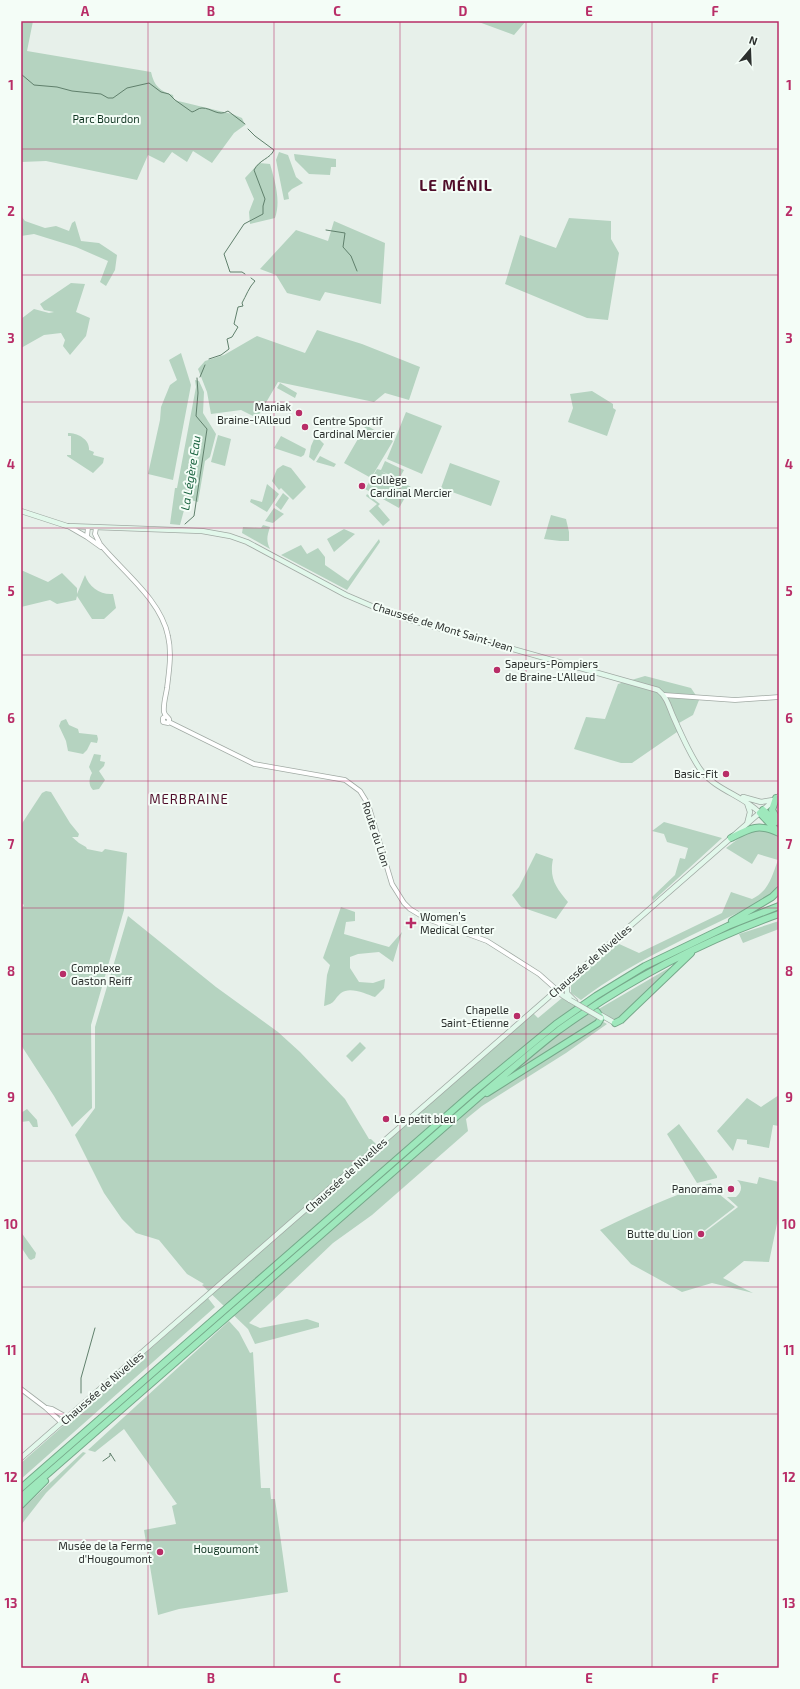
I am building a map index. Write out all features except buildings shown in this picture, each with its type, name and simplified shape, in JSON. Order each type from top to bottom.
[{"type":"highway","points":[[777,797],[772,810],[779,822]]},
{"type":"highway","points":[[761,811],[779,825]]},
{"type":"highway","points":[[761,811],[779,833]]},
{"type":"highway","points":[[731,838],[758,827],[768,828],[779,833]]},
{"type":"highway","points":[[728,926],[732,920],[772,897],[779,890]]},
{"type":"highway","points":[[21,1488],[522,1051],[596,996],[639,970],[692,942],[779,906]]},
{"type":"highway","points":[[21,1497],[525,1057],[594,1006],[648,973],[721,936],[779,914]]},
{"type":"highway","points":[[615,1023],[621,1020],[695,949]]},
{"type":"highway","points":[[480,1096],[494,1090],[584,1033],[598,1023],[599,1015]]},
{"type":"highway","points":[[21,1505],[50,1477],[58,1465]]},
{"type":"main road","name":"Chaussée de Mont Saint-Jean","points":[[21,511],[67,526],[202,531],[236,537],[346,595],[381,610],[414,621],[650,687],[658,690],[664,695]]},
{"type":"main road","points":[[664,695],[681,733],[700,768],[713,782],[761,811]]},
{"type":"main road","points":[[736,795],[754,801],[765,802],[777,797]]},
{"type":"main road","name":"Chaussée de Nivelles","points":[[21,1458],[748,824],[777,797]]},
{"type":"main road","points":[[746,801],[750,812],[748,824]]},
{"type":"main road","points":[[754,801],[761,811]]},
{"type":"main road","points":[[566,982],[567,993],[572,1000]]},
{"type":"main road","name":"Route du Lion","points":[[557,990],[562,996],[615,1023]]},
{"type":"street","name":"Route du Lion","points":[[67,526],[87,537],[109,554]]},
{"type":"street","points":[[87,537],[88,527]]},
{"type":"street","name":"Route du Lion","points":[[96,528],[95,534],[109,554],[149,598],[163,619],[170,652],[164,705],[166,716],[163,718],[163,722],[169,722],[254,764],[334,777],[351,784],[363,794],[368,804],[392,884],[404,903],[410,909],[425,918],[487,941],[539,974],[557,990]]},
{"type":"street","name":"Chaussée de Mont Saint-Jean","points":[[664,695],[735,700],[779,698]]},
{"type":"street","points":[[21,1389],[46,1408],[62,1423]]},
{"type":"street","points":[[46,1408],[52,1409],[68,1418]]},
{"type":"green space","name":"Parc Bourdon","points":[[21,21],[33,21],[27,51],[151,72],[158,87],[164,92],[173,95],[174,100],[232,114],[242,118],[245,125],[234,133],[212,163],[193,151],[187,162],[172,152],[164,163],[148,155],[137,180],[46,161],[21,162]]},
{"type":"green space","points":[[476,21],[526,21],[514,35]]},
{"type":"green space","points":[[279,152],[288,155],[296,177],[303,183],[292,189],[288,193],[289,199],[284,200],[276,160]]},
{"type":"green space","points":[[294,154],[336,159],[336,167],[331,167],[330,175],[309,174],[295,160]]},
{"type":"green space","points":[[259,163],[270,164],[277,191],[277,211],[275,218],[250,224],[249,212],[254,199],[245,178]]},
{"type":"green space","points":[[21,216],[25,221],[45,228],[56,226],[69,231],[72,223],[75,221],[81,241],[99,243],[117,255],[115,270],[106,286],[100,282],[108,261],[76,247],[34,234],[21,236]]},
{"type":"green space","points":[[569,218],[611,221],[611,239],[619,253],[608,320],[587,318],[505,284],[520,235],[556,248]]},
{"type":"green space","points":[[334,221],[385,243],[381,304],[325,292],[320,301],[287,293],[276,275],[260,269],[296,230],[328,241]]},
{"type":"green space","points":[[71,283],[85,284],[76,312],[90,318],[86,336],[70,355],[63,346],[65,340],[61,333],[44,335],[21,348],[21,319],[34,309],[49,313],[54,312],[44,310],[40,304]]},
{"type":"green space","points":[[317,330],[362,344],[420,367],[409,400],[385,393],[374,402],[278,382],[257,418],[241,410],[211,414],[207,392],[198,369],[205,361],[224,355],[257,336],[305,353]]},
{"type":"green space","points":[[181,353],[191,385],[173,480],[148,474],[160,420],[161,407],[170,385],[177,380],[169,360]]},
{"type":"green space","points":[[195,380],[199,381],[204,392],[203,413],[216,434],[210,457],[205,461],[198,502],[187,499],[180,525],[170,524],[175,488],[177,488],[196,387]]},
{"type":"green space","points":[[280,383],[297,393],[295,398],[277,388]]},
{"type":"green space","points":[[592,391],[613,404],[613,408],[616,410],[607,436],[568,422],[573,408],[570,394]]},
{"type":"green space","points":[[406,412],[442,426],[422,474],[387,459]]},
{"type":"green space","points":[[366,425],[393,441],[371,478],[344,463]]},
{"type":"green space","points":[[68,433],[82,437],[89,446],[89,450],[94,452],[93,455],[104,458],[103,463],[93,473],[67,456],[71,455],[71,436],[68,436]]},
{"type":"green space","points":[[218,435],[231,439],[225,466],[211,462]]},
{"type":"green space","points":[[281,436],[306,449],[304,455],[301,457],[274,448]]},
{"type":"green space","points":[[315,437],[317,437],[324,444],[314,461],[309,457],[311,446]]},
{"type":"green space","points":[[320,456],[336,464],[334,467],[316,462]]},
{"type":"green space","points":[[385,461],[404,470],[399,479],[381,471],[411,487],[399,508],[365,489],[377,469],[381,470]]},
{"type":"green space","points":[[450,463],[500,481],[491,506],[441,488]]},
{"type":"green space","points":[[283,465],[291,468],[306,487],[293,500],[281,488],[279,490],[272,481],[277,469]]},
{"type":"green space","points":[[267,484],[279,494],[267,512],[250,502],[251,499],[262,502]]},
{"type":"green space","points":[[283,493],[289,498],[281,510],[275,505]]},
{"type":"green space","points":[[367,494],[380,504],[378,506],[390,520],[383,526],[369,511],[377,504],[366,496]]},
{"type":"green space","points":[[274,508],[284,514],[273,523],[265,521]]},
{"type":"green space","points":[[551,515],[566,519],[569,532],[569,541],[544,539]]},
{"type":"green space","points":[[263,525],[270,527],[267,538],[270,549],[242,533],[243,527],[261,528]]},
{"type":"green space","points":[[344,529],[355,534],[334,552],[327,539]]},
{"type":"green space","points":[[379,539],[380,542],[347,590],[281,555],[301,545],[307,554],[318,548],[325,557],[325,565],[348,581]]},
{"type":"green space","points":[[21,570],[48,582],[62,573],[77,588],[77,594],[85,575],[92,587],[99,592],[113,594],[116,608],[104,619],[92,619],[77,596],[76,600],[57,604],[50,600],[21,607]]},
{"type":"green space","points":[[645,676],[691,688],[699,700],[693,715],[679,723],[677,732],[632,763],[621,763],[574,749],[586,717],[605,719],[618,684]]},
{"type":"green space","points":[[66,719],[69,725],[78,729],[79,733],[97,735],[97,743],[91,742],[83,754],[68,751],[66,741],[59,726],[61,721]]},
{"type":"green space","points":[[94,754],[101,755],[100,761],[105,762],[104,766],[99,771],[105,780],[99,789],[93,790],[90,784],[92,773],[89,767]]},
{"type":"green space","name":"Complexe Gaston Reiff","points":[[46,791],[51,792],[70,823],[79,834],[78,837],[72,837],[79,843],[87,849],[102,852],[105,849],[127,853],[124,910],[91,1025],[92,1108],[72,1127],[21,1045],[21,910],[24,905],[21,903],[21,825],[42,793]]},
{"type":"green space","points":[[664,822],[722,838],[653,901],[652,897],[675,875],[680,858],[685,859],[688,848],[667,842],[664,834],[652,831]]},
{"type":"green space","points":[[758,828],[774,832],[779,836],[779,884],[770,895],[758,903],[645,959],[602,985],[581,1000],[571,993],[571,983],[617,943],[639,953],[722,913],[731,892],[752,899],[758,896],[772,877],[778,860],[758,854],[752,864],[726,848],[750,830]]},
{"type":"green space","points":[[536,853],[553,859],[552,872],[554,882],[568,902],[556,919],[521,907],[512,895],[519,887]]},
{"type":"green space","points":[[341,907],[355,912],[355,921],[346,922],[344,934],[389,947],[402,932],[393,962],[379,952],[358,954],[350,957],[350,968],[359,982],[373,983],[385,979],[384,988],[375,997],[358,991],[349,990],[341,993],[333,1002],[324,1006],[327,975],[330,965],[323,958]]},
{"type":"green space","points":[[128,916],[216,987],[278,1032],[300,1052],[345,1099],[369,1139],[371,1139],[379,1147],[533,1013],[538,1018],[562,998],[607,1024],[566,1053],[482,1106],[466,1119],[468,1131],[372,1215],[333,1243],[249,1323],[260,1328],[307,1319],[319,1323],[319,1327],[255,1344],[248,1329],[202,1285],[204,1284],[187,1274],[159,1240],[136,1233],[122,1219],[104,1193],[75,1135],[95,1108],[95,1027]]},
{"type":"green space","points":[[779,921],[779,929],[743,943],[739,934]]},
{"type":"green space","points":[[679,962],[616,1021],[597,1010]]},
{"type":"green space","points":[[360,1042],[366,1048],[352,1062],[346,1056]]},
{"type":"green space","points":[[779,1095],[779,1126],[773,1125],[769,1148],[747,1144],[747,1140],[737,1139],[733,1151],[717,1131],[747,1098],[761,1107]]},
{"type":"green space","points":[[27,1109],[37,1120],[38,1127],[33,1127],[29,1121],[21,1122],[21,1113]]},
{"type":"green space","points":[[679,1124],[717,1178],[697,1183],[667,1134]]},
{"type":"green space","points":[[759,1177],[779,1182],[779,1214],[769,1262],[744,1261],[723,1278],[753,1293],[712,1283],[682,1292],[631,1264],[600,1230],[668,1198],[711,1183],[713,1188],[719,1186],[721,1193],[719,1194],[735,1207],[704,1231],[699,1231],[697,1236],[702,1239],[705,1232],[738,1207],[727,1197],[736,1197],[740,1193],[741,1186],[737,1180],[757,1184]]},
{"type":"green space","points":[[21,1232],[36,1253],[35,1258],[31,1260],[21,1247]]},
{"type":"green space","points":[[208,1298],[215,1307],[21,1479],[21,1463]]},
{"type":"green space","name":"Hougoumont","points":[[229,1321],[239,1332],[250,1353],[253,1352],[261,1488],[270,1488],[271,1499],[275,1499],[288,1592],[179,1609],[158,1615],[144,1530],[176,1524],[172,1506],[177,1504],[124,1429],[95,1452],[88,1450]]},
{"type":"green space","points":[[83,1452],[86,1453],[46,1493],[21,1525],[21,1510]]},
{"type":"waterway","name":"La Légère Eau","points":[[21,74],[34,85],[101,94],[108,98],[113,98],[127,88],[149,83],[161,92],[169,94],[192,112],[199,108],[206,108],[218,113],[228,111],[245,124]]},
{"type":"waterway","name":"La Légère Eau","points":[[245,274],[242,272],[230,272],[224,254],[244,224],[263,214],[265,199],[254,170],[256,166],[274,150],[248,129]]},
{"type":"waterway","points":[[326,230],[345,233],[343,247],[351,256],[357,271]]},
{"type":"waterway","name":"La Légère Eau","points":[[209,359],[221,355],[229,349],[227,339],[232,337],[238,327],[234,324],[238,307],[243,306],[242,303],[255,281],[251,278]]},
{"type":"waterway","points":[[200,377],[205,365]]},
{"type":"waterway","name":"La Légère Eau","points":[[185,524],[194,516],[207,429],[196,416],[198,393],[197,378]]},
{"type":"waterway","points":[[81,1393],[81,1378],[95,1328]]},
{"type":"waterway","points":[[103,1461],[110,1456],[110,1453],[115,1461]]},
{"type":"place","name":"Maniak Braine-l'Alleud","points":[[299,413]]},
{"type":"place","name":"Centre Sportif Cardinal Mercier","points":[[305,427]]},
{"type":"place","name":"Collège Cardinal Mercier","points":[[362,486]]},
{"type":"place","name":"Sapeurs-Pompiers de Braine-L'Alleud","points":[[497,670]]},
{"type":"place","name":"Basic-Fit","points":[[726,774]]},
{"type":"place","name":"Women’s Medical Center","points":[[411,923]]},
{"type":"place","name":"Complexe Gaston Reiff","points":[[63,974]]},
{"type":"place","name":"Chapelle Saint-Etienne","points":[[517,1016]]},
{"type":"place","name":"Le petit bleu","points":[[386,1119]]},
{"type":"place","name":"Panorama","points":[[731,1189]]},
{"type":"place","name":"Butte du Lion","points":[[701,1234]]},
{"type":"place","name":"Musée de la Ferme d'Hougoumont","points":[[160,1552]]},
{"type":"district","name":"LE MÉNIL","points":[[456,186]]},
{"type":"district","name":"MERBRAINE","points":[[189,799]]}]
